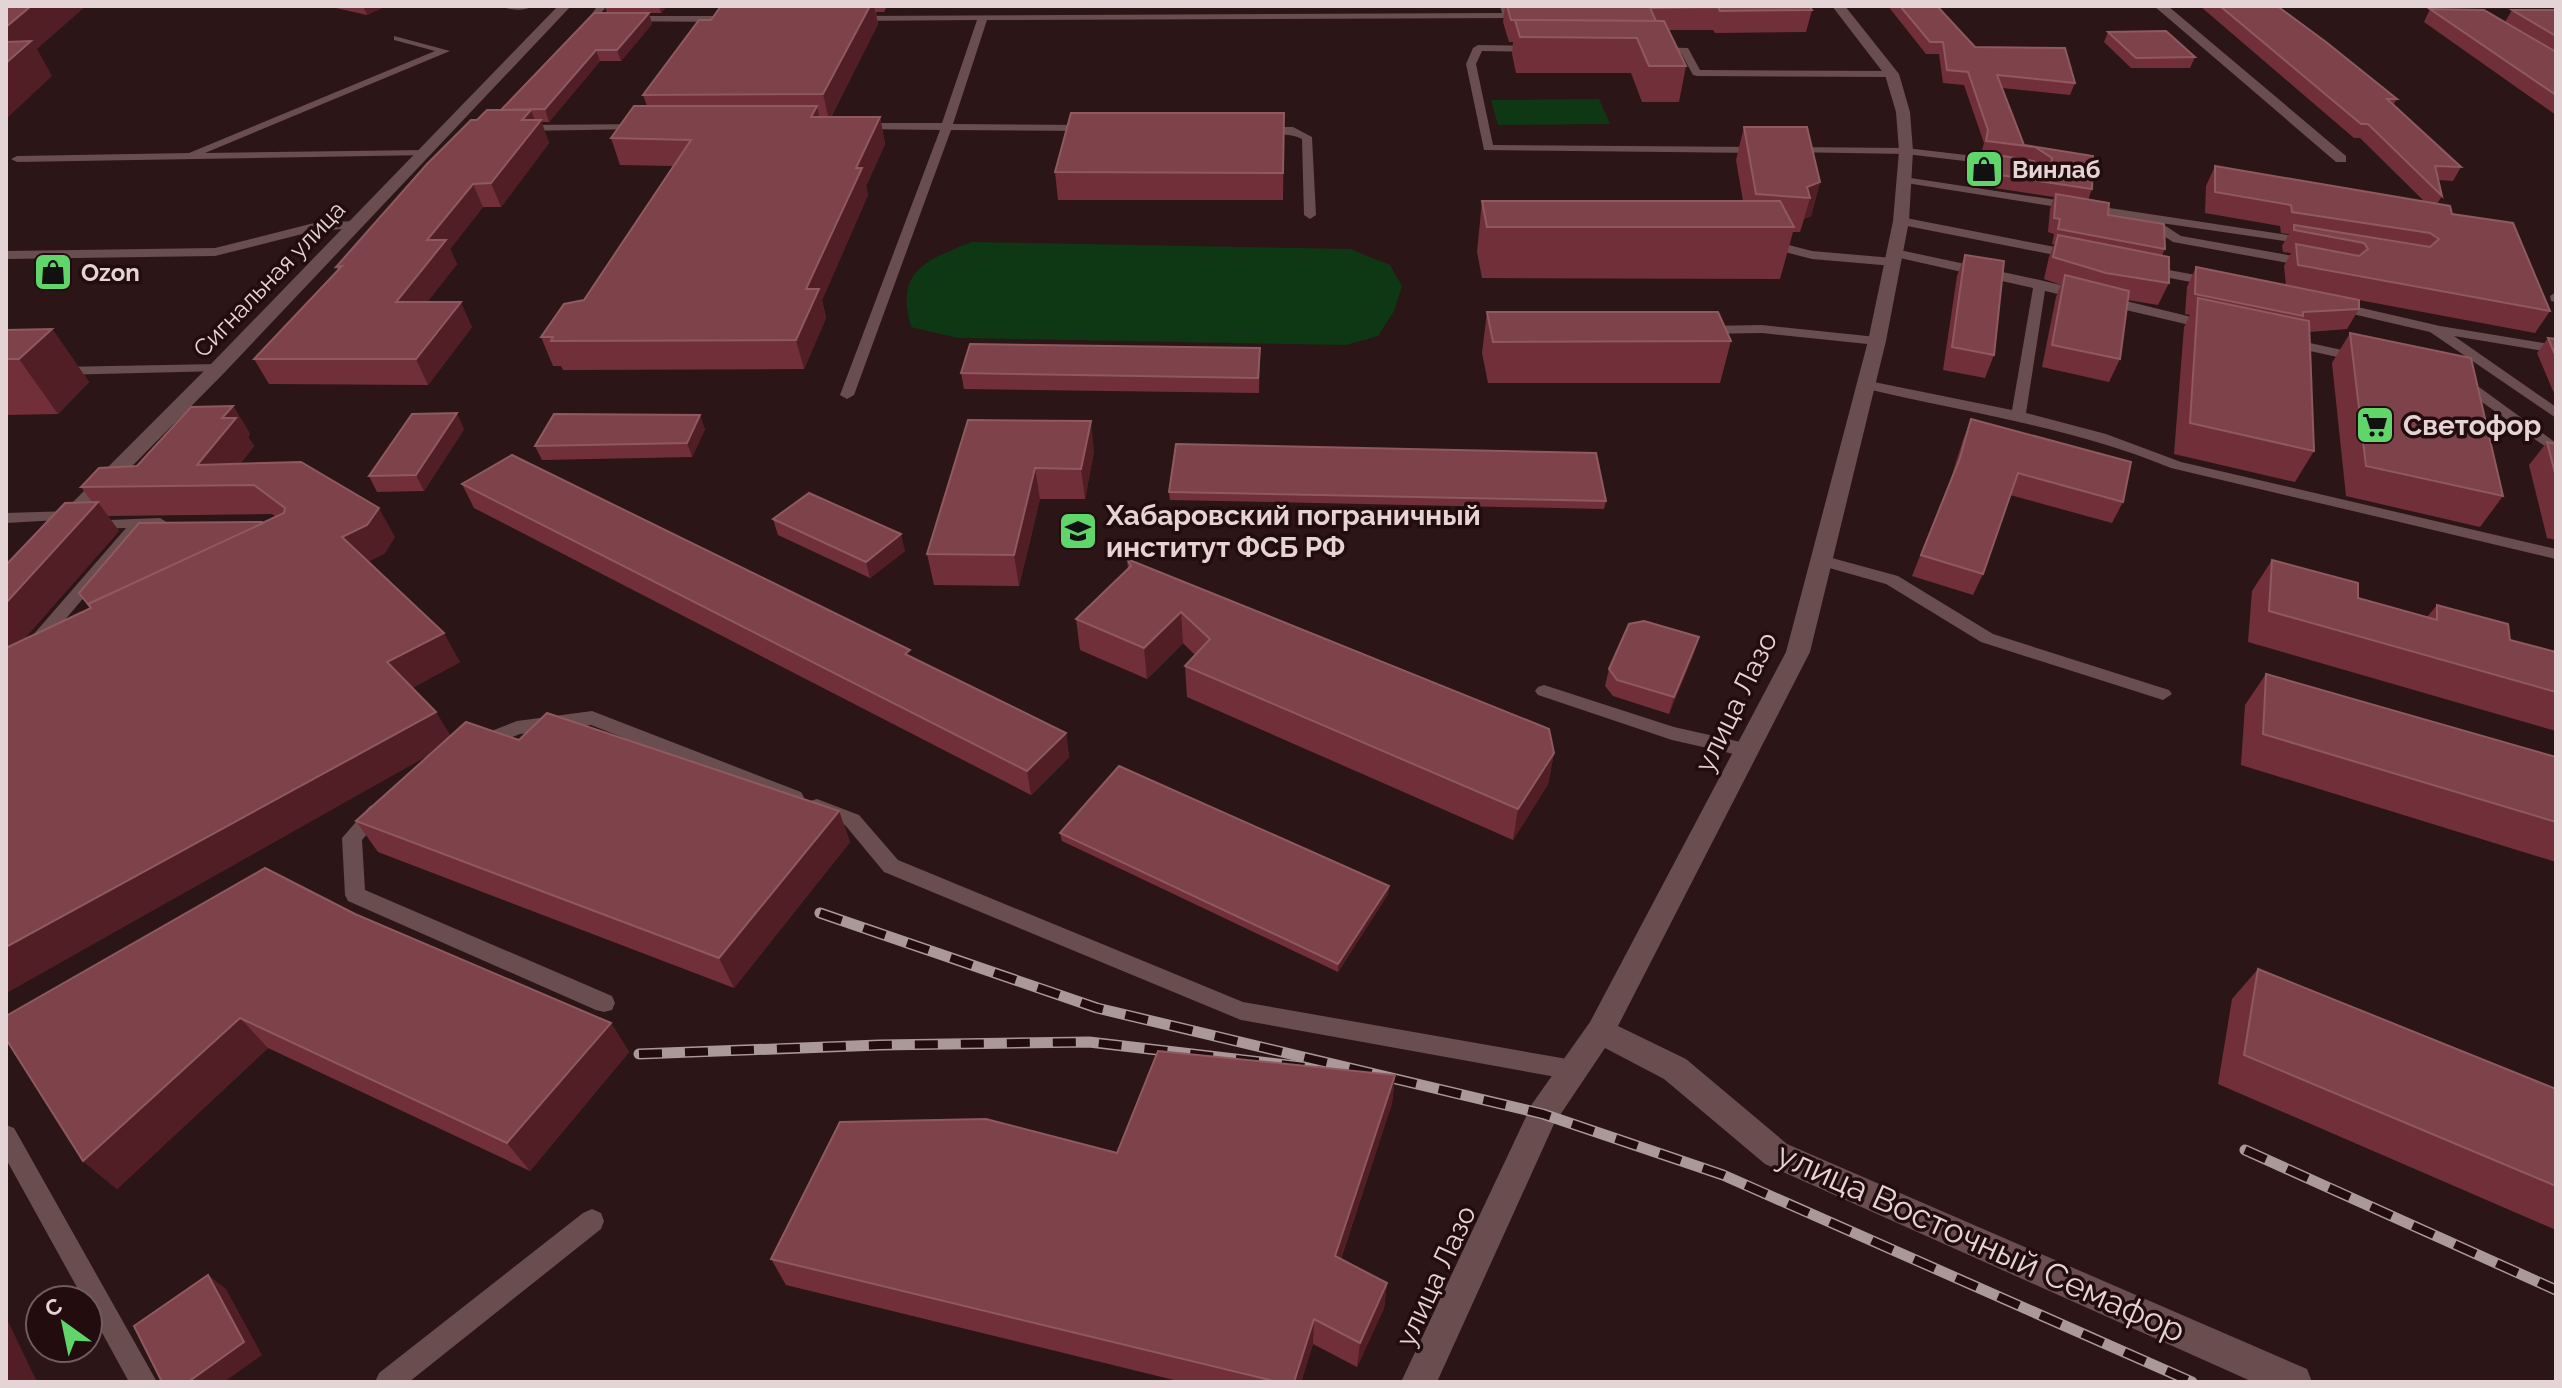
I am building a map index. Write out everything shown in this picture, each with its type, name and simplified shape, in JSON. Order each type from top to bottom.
[{"type":"street","name":"Сигнальная улица","points":[[62,525],[218,368],[565,6]]},
{"type":"street","name":"улица Лазо","points":[[1419,1382],[1543,1114],[1600,1031],[1798,652],[1877,341],[1901,221],[1906,151],[1903,112],[1892,74],[1838,6]]},
{"type":"street","points":[[2160,6],[2341,159]]},
{"type":"street","name":"улица Восточный Семафор","points":[[1600,1031],[1675,1069],[1776,1154],[2294,1382]]},
{"type":"lane","points":[[507,6],[528,6]]},
{"type":"lane","points":[[602,6],[591,19],[753,19]]},
{"type":"lane","points":[[845,18],[1508,16],[1505,6]]},
{"type":"lane","points":[[847,395],[947,126],[983,18]]},
{"type":"lane","points":[[698,31],[707,19]]},
{"type":"lane","points":[[185,157],[445,51],[397,38]]},
{"type":"lane","points":[[1542,49],[1478,48],[1471,64],[1488,148],[1767,150]]},
{"type":"lane","points":[[1637,50],[1684,50],[1697,73],[1892,74]]},
{"type":"lane","points":[[624,126],[633,114]]},
{"type":"lane","points":[[515,128],[655,126]]},
{"type":"lane","points":[[839,126],[1104,128]]},
{"type":"lane","points":[[1246,129],[1293,130],[1307,137],[1310,215]]},
{"type":"lane","points":[[1782,150],[1906,151],[2026,165],[2038,171],[2036,187]]},
{"type":"lane","points":[[17,159],[424,153]]},
{"type":"lane","points":[[1904,180],[2324,245]]},
{"type":"lane","points":[[2145,219],[2177,239],[2331,267]]},
{"type":"lane","points":[[1901,221],[2087,258]]},
{"type":"lane","points":[[6,255],[215,252],[314,227],[354,225]]},
{"type":"lane","points":[[1756,241],[1812,255],[1894,258],[2040,284],[2092,301],[2230,330]]},
{"type":"lane","points":[[2133,267],[2226,285]]},
{"type":"lane","points":[[2018,417],[2040,284]]},
{"type":"lane","points":[[2318,303],[2435,329],[2556,349]]},
{"type":"lane","points":[[1684,330],[1762,329],[1877,341]]},
{"type":"lane","points":[[2435,329],[2556,414]]},
{"type":"lane","points":[[2276,340],[2368,360]]},
{"type":"lane","points":[[36,371],[218,368]]},
{"type":"lane","points":[[2445,376],[2474,390],[2556,450]]},
{"type":"lane","points":[[1864,384],[2132,445],[2176,465],[2556,554]]},
{"type":"lane","points":[[6,518],[62,525],[183,523]]},
{"type":"lane","points":[[10,673],[138,524]]},
{"type":"lane","points":[[1821,560],[1892,580],[1987,638],[2163,694]]},
{"type":"lane","points":[[10,673],[55,650]]},
{"type":"lane","points":[[1544,691],[1672,733],[1747,750]]},
{"type":"lane","points":[[464,750],[517,728],[592,718],[852,820],[891,866],[1241,1011],[1573,1070]]},
{"type":"lane","points":[[396,794],[352,838],[355,895],[604,1003]]},
{"type":"lane","points":[[6,1136],[144,1382]]},
{"type":"lane","points":[[388,1382],[592,1221]]},
{"type":"green space","points":[[1599,99],[1610,124],[1498,125],[1491,100]]},
{"type":"green space","points":[[972,242],[1350,249],[1390,265],[1402,286],[1394,311],[1378,336],[1346,345],[958,338],[911,327],[907,293],[918,270],[940,255]]},
{"type":"building","points":[[6,6],[31,6],[6,27]]},
{"type":"building","points":[[721,6],[870,6],[823,94],[643,95],[699,20],[711,20]]},
{"type":"building","points":[[1507,6],[1809,6],[1812,10],[1650,8],[1656,21],[1511,20]]},
{"type":"building","points":[[1900,6],[1937,6],[1975,47],[2065,48],[2075,83],[1997,75],[2024,145],[2093,156],[2092,189],[1980,172],[1984,153],[2034,161],[2034,176],[2038,179],[2049,176],[2052,158],[2035,147],[1986,141],[1988,130],[1968,72],[1947,70],[1943,42],[1930,42]]},
{"type":"building","points":[[2220,6],[2277,6],[2397,99],[2387,99],[2461,167],[2435,166],[2442,196],[2368,124],[2361,124]]},
{"type":"building","points":[[2430,9],[2484,10],[2556,52],[2556,95]]},
{"type":"building","points":[[2512,10],[2556,10],[2556,36]]},
{"type":"building","points":[[594,13],[649,13],[617,50],[596,50],[545,109],[501,110]]},
{"type":"building","points":[[1515,20],[1664,21],[1686,66],[1649,66],[1637,38],[1520,37]]},
{"type":"building","points":[[2166,31],[2195,57],[2136,58],[2108,32]]},
{"type":"building","points":[[31,41],[6,63],[6,42]]},
{"type":"building","points":[[634,106],[817,106],[811,117],[880,117],[856,168],[862,168],[806,289],[819,289],[796,340],[551,341],[553,337],[541,337],[564,304],[584,300],[691,140],[611,138]]},
{"type":"building","points":[[487,110],[531,110],[522,120],[541,120],[491,183],[473,184],[427,240],[446,240],[396,302],[461,302],[416,359],[254,359],[342,266],[336,267],[427,164],[471,120],[477,120]]},
{"type":"building","points":[[1071,113],[1284,113],[1283,173],[1055,172]]},
{"type":"building","points":[[1744,127],[1807,127],[1820,182],[1807,187],[1810,198],[1756,194]]},
{"type":"building","points":[[2215,166],[2450,206],[2452,214],[2513,223],[2550,311],[2298,265],[2296,244],[2359,256],[2368,249],[2364,243],[2294,230],[2294,225],[2430,247],[2439,239],[2430,233],[2292,212],[2291,205],[2215,192]]},
{"type":"building","points":[[2056,194],[2109,203],[2108,215],[2164,224],[2165,249],[2058,229],[2060,219],[2054,218]]},
{"type":"building","points":[[1482,201],[1780,201],[1794,227],[1487,227]]},
{"type":"building","points":[[2058,235],[2169,257],[2169,283],[2106,273],[2053,257]]},
{"type":"building","points":[[1965,255],[2004,261],[1994,355],[1952,347]]},
{"type":"building","points":[[2196,267],[2359,300],[2359,309],[2303,312],[2303,316],[2195,294]]},
{"type":"building","points":[[2065,275],[2129,291],[2120,359],[2052,345]]},
{"type":"building","points":[[2198,298],[2309,321],[2314,451],[2190,423]]},
{"type":"building","points":[[1487,312],[1718,312],[1731,341],[1493,342]]},
{"type":"building","points":[[52,329],[19,359],[6,359],[6,330]]},
{"type":"building","points":[[2350,333],[2471,358],[2503,496],[2366,466]]},
{"type":"building","points":[[2548,338],[2556,339],[2556,357]]},
{"type":"building","points":[[970,344],[1260,348],[1258,378],[961,373]]},
{"type":"building","points":[[233,406],[222,418],[236,418],[197,465],[301,462],[379,508],[367,525],[342,537],[444,633],[387,662],[436,712],[6,947],[6,648],[91,608],[88,604],[284,513],[285,508],[254,485],[81,487],[99,468],[137,466],[191,407]]},
{"type":"building","points":[[457,413],[416,475],[369,476],[412,414]]},
{"type":"building","points":[[554,414],[700,415],[687,443],[535,446]]},
{"type":"building","points":[[1971,419],[2131,462],[2123,502],[2018,473],[1983,574],[1921,555],[1960,458]]},
{"type":"building","points":[[968,420],[1091,421],[1081,469],[1035,468],[1014,555],[927,554]]},
{"type":"building","points":[[2547,442],[2556,444],[2556,477]]},
{"type":"building","points":[[1176,444],[1596,453],[1606,501],[1169,492]]},
{"type":"building","points":[[512,455],[910,650],[905,654],[1066,733],[1027,771],[462,484]]},
{"type":"building","points":[[809,493],[901,534],[866,562],[773,519]]},
{"type":"building","points":[[98,502],[6,603],[6,565],[65,503]]},
{"type":"building","points":[[262,522],[88,604],[91,608],[79,593],[139,523]]},
{"type":"building","points":[[1127,559],[1549,729],[1554,753],[1518,809],[1185,666],[1210,639],[1181,612],[1144,648],[1076,619],[1131,566]]},
{"type":"building","points":[[2272,560],[2358,583],[2358,598],[2437,620],[2437,605],[2508,624],[2510,640],[2556,652],[2556,692],[2269,611]]},
{"type":"building","points":[[1644,621],[1699,637],[1674,697],[1617,680],[1609,669],[1629,624]]},
{"type":"building","points":[[2266,674],[2556,757],[2556,822],[2263,734]]},
{"type":"building","points":[[547,713],[839,811],[719,958],[356,821],[466,722],[519,740]]},
{"type":"building","points":[[1119,766],[1389,886],[1338,964],[1060,833]]},
{"type":"building","points":[[265,868],[355,914],[611,1023],[507,1143],[240,1018],[83,1161],[6,1039],[6,1016]]},
{"type":"building","points":[[2258,969],[2556,1089],[2556,1186],[2244,1055]]},
{"type":"building","points":[[1158,1051],[1395,1075],[1335,1256],[1387,1283],[1360,1343],[1314,1319],[1294,1382],[1278,1382],[771,1259],[840,1122],[986,1119],[1117,1153]]},
{"type":"building","points":[[208,1275],[244,1342],[188,1382],[162,1382],[134,1326]]},
{"type":"railway","points":[[820,913],[1097,1008],[1543,1114],[1723,1175],[2192,1382]]},
{"type":"railway","points":[[639,1054],[879,1045],[1089,1042],[1313,1068]]},
{"type":"railway","points":[[2245,1150],[2556,1290]]},
{"type":"place","name":"Винлаб","points":[[1984,169]]},
{"type":"place","name":"Ozon","points":[[53,272]]},
{"type":"place","name":"Светофор","points":[[2375,425]]},
{"type":"place","name":"Хабаровский пограничный институт ФСБ РФ","points":[[1078,531]]}]
